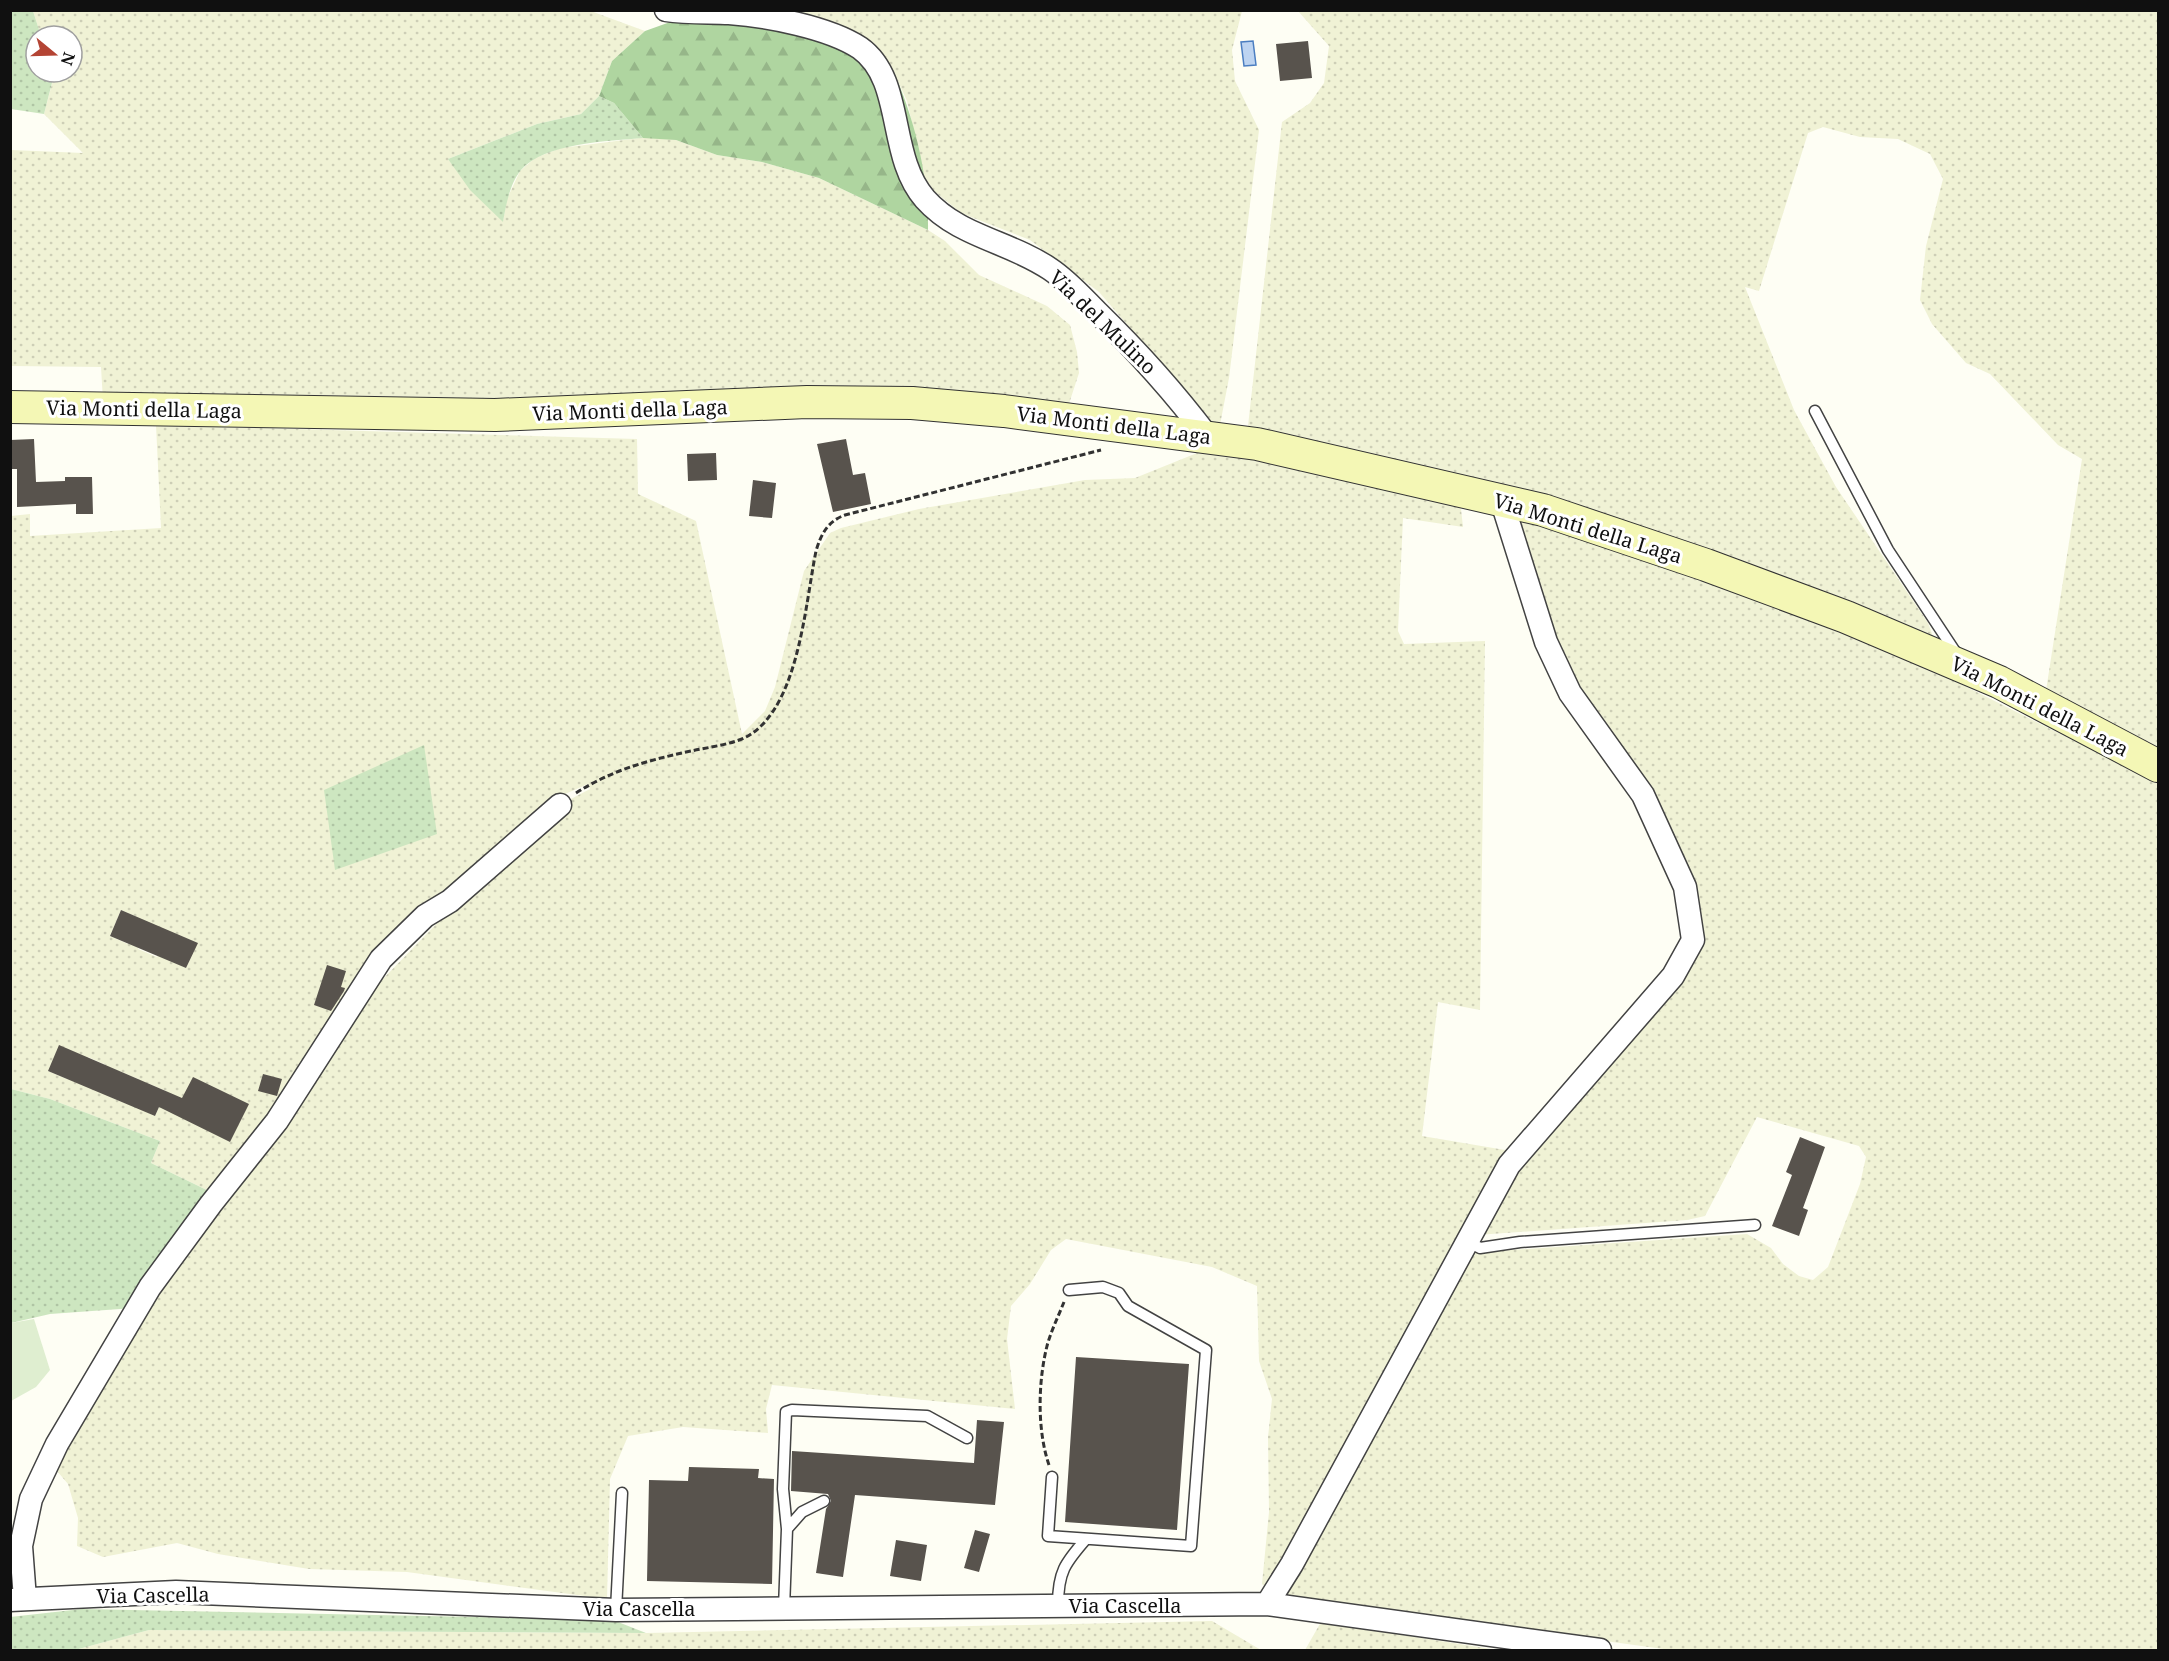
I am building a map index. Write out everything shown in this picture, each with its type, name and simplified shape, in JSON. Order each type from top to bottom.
[{"type":"street","name":"Via del Mulino","points":[[666,10],[767,18],[828,34],[863,51],[883,77],[904,164],[923,197],[963,229],[1031,258],[1069,284],[1144,360],[1208,437]]},
{"type":"street","name":"Via Monti della Laga","points":[[10,407],[505,415],[807,402],[896,402],[1004,411],[1208,437],[1268,447],[1501,499],[1578,521],[1706,565],[1846,617],[1966,667],[2158,766]]},
{"type":"street","points":[[1268,1604],[1509,1165],[1673,976],[1693,940],[1685,887],[1643,795],[1570,693],[1546,642],[1501,499]]},
{"type":"street","points":[[18,1599],[21,1546],[31,1499],[57,1444],[150,1287],[211,1204],[277,1121],[381,959],[425,916],[450,901],[560,805]]},
{"type":"street","name":"Via Cascella","points":[[18,1599],[176,1593],[616,1610],[1268,1604],[1600,1650]]},
{"type":"lane","points":[[1815,411],[1888,550],[1966,667]]},
{"type":"lane","points":[[1466,1242],[1480,1248],[1520,1242],[1755,1225]]},
{"type":"lane","points":[[1053,1477],[1048,1536],[1191,1546],[1206,1350],[1128,1306],[1119,1293],[1103,1287],[1069,1290]]},
{"type":"lane","points":[[784,1608],[786,1529],[783,1489],[786,1413],[792,1410],[927,1416],[967,1438]]},
{"type":"lane","points":[[616,1610],[622,1493]]},
{"type":"lane","points":[[786,1529],[802,1512],[824,1501]]},
{"type":"lane","points":[[1058,1605],[1058,1584],[1064,1564],[1086,1539]]},
{"type":"path","points":[[560,805],[614,771],[651,759],[733,742],[749,735],[765,723],[780,699],[790,672],[819,543],[827,526],[838,517],[1112,447]]},
{"type":"path","points":[[1053,1477],[1045,1454],[1040,1404],[1047,1346],[1069,1290]]},
{"type":"green space","points":[[11,10],[33,11],[37,24],[24,24],[24,84],[52,84],[44,114],[11,109]]},
{"type":"green space","points":[[357,10],[361,13],[364,10],[588,10],[645,31],[612,61],[599,96],[581,114],[537,124],[448,159],[503,221],[507,199],[520,171],[535,158],[561,148],[654,136],[676,140],[717,155],[762,162],[819,178],[928,230],[945,241],[979,275],[1047,306],[1070,325],[1077,352],[1079,373],[1065,416],[103,401],[101,367],[11,366],[11,150],[83,153],[44,114],[52,84],[84,84],[84,24],[37,24],[33,11]]},
{"type":"green space","points":[[759,11],[1242,11],[1232,50],[1235,81],[1259,130],[1229,378],[1219,430],[1207,427],[1156,358],[1099,292],[1030,240],[961,213],[934,191],[924,176],[907,101],[892,68],[858,34]]},
{"type":"green space","points":[[1298,11],[2158,11],[2158,758],[2045,697],[2082,459],[2058,445],[1990,374],[1966,363],[1932,324],[1920,300],[1926,246],[1943,179],[1930,154],[1898,139],[1860,137],[1823,127],[1808,133],[1759,291],[1745,287],[1794,410],[1836,487],[1928,623],[1936,644],[1247,435],[1282,122],[1310,103],[1324,83],[1329,46]]},
{"type":"green space","points":[[743,17],[820,35],[892,68],[907,106],[919,147],[926,189],[928,230],[819,178],[762,162],[717,155],[676,140],[643,138],[614,103],[599,96],[612,61],[645,31],[673,21]]},
{"type":"green space","points":[[599,96],[614,103],[643,138],[578,145],[545,154],[531,161],[514,181],[503,222],[470,190],[448,159],[537,124],[581,114]]},
{"type":"green space","points":[[156,425],[637,439],[638,494],[696,521],[742,734],[765,711],[775,687],[804,571],[830,533],[841,528],[919,509],[1085,480],[1135,478],[1197,453],[1279,461],[1448,501],[1461,509],[1463,527],[1403,518],[1398,631],[1404,644],[1485,641],[1480,1010],[1438,1002],[1422,1136],[1511,1151],[1270,1591],[1262,1584],[1269,1512],[1268,1437],[1272,1399],[1259,1361],[1257,1286],[1212,1267],[1066,1239],[1051,1250],[1030,1284],[1011,1306],[1007,1339],[1015,1409],[772,1385],[766,1409],[768,1433],[683,1427],[628,1436],[610,1479],[607,1599],[407,1572],[309,1569],[218,1554],[177,1543],[103,1557],[77,1546],[78,1518],[68,1484],[57,1471],[57,1461],[136,1319],[379,983],[483,876],[569,800],[590,789],[588,784],[565,794],[498,852],[437,898],[215,1194],[151,1163],[160,1141],[50,1099],[11,1089],[11,516],[30,514],[30,536],[161,528]],"holes":[[[121,910],[139,918],[128,944],[110,936]],[[149,924],[167,932],[157,957],[138,949]],[[179,935],[197,943],[186,968],[168,959]],[[78,1054],[67,1079],[48,1071]],[[88,1057],[106,1065],[77,1083]],[[119,1071],[138,1079],[127,1104],[108,1096]],[[147,1083],[166,1091],[155,1116],[136,1107]]]},
{"type":"green space","points":[[1512,515],[1636,559],[1777,603],[1889,648],[2158,783],[2158,1650],[1671,1650],[1282,1597],[1468,1253],[1747,1234],[1771,1248],[1783,1264],[1799,1276],[1813,1280],[1828,1267],[1860,1184],[1866,1157],[1859,1146],[1757,1117],[1705,1216],[1687,1220],[1477,1235],[1494,1206],[1535,1151],[1692,967],[1703,935],[1565,667]]},
{"type":"green space","points":[[424,745],[437,834],[335,870],[324,790]]},
{"type":"green space","points":[[11,1089],[50,1099],[160,1141],[151,1163],[215,1194],[134,1308],[50,1314],[11,1323]]},
{"type":"green space","points":[[34,1319],[50,1370],[36,1387],[11,1401],[11,1323]]},
{"type":"green space","points":[[82,1609],[613,1620],[646,1633],[149,1630],[75,1650],[11,1650],[10,1617]]},
{"type":"green space","points":[[1212,1621],[1261,1650],[75,1650],[149,1630],[646,1633]]},
{"type":"green space","points":[[1321,1622],[1497,1650],[1305,1650]]},
{"type":"water","points":[[1253,41],[1256,65],[1244,66],[1241,42]]},
{"type":"building","points":[[1308,41],[1312,78],[1280,81],[1276,44]]},
{"type":"building","points":[[34,439],[36,482],[65,481],[65,477],[92,477],[93,514],[76,514],[76,504],[17,507],[17,469],[10,469],[10,440]]},
{"type":"building","points":[[846,439],[853,475],[865,473],[871,504],[833,512],[817,444]]},
{"type":"building","points":[[716,453],[717,480],[688,481],[687,454]]},
{"type":"building","points":[[753,480],[776,483],[772,518],[749,516]]},
{"type":"building","points":[[121,910],[198,943],[186,968],[110,936]]},
{"type":"building","points":[[327,965],[346,971],[341,987],[345,988],[344,991],[331,1011],[314,1005]]},
{"type":"building","points":[[59,1045],[182,1098],[193,1077],[249,1104],[230,1142],[159,1107],[155,1116],[48,1071]]},
{"type":"building","points":[[263,1074],[282,1079],[277,1096],[258,1091]]},
{"type":"building","points":[[1800,1137],[1825,1147],[1803,1208],[1808,1210],[1799,1236],[1772,1226],[1792,1175],[1786,1172]]},
{"type":"building","points":[[1076,1357],[1189,1364],[1177,1530],[1065,1522]]},
{"type":"building","points":[[977,1420],[1004,1422],[995,1505],[855,1495],[843,1577],[816,1573],[826,1509],[831,1501],[828,1494],[791,1491],[792,1451],[974,1463]]},
{"type":"building","points":[[689,1467],[759,1469],[758,1478],[774,1479],[772,1584],[647,1581],[649,1480],[688,1481]]},
{"type":"building","points":[[975,1530],[990,1534],[979,1572],[964,1568]]},
{"type":"building","points":[[896,1540],[927,1545],[921,1581],[890,1576]]}]
